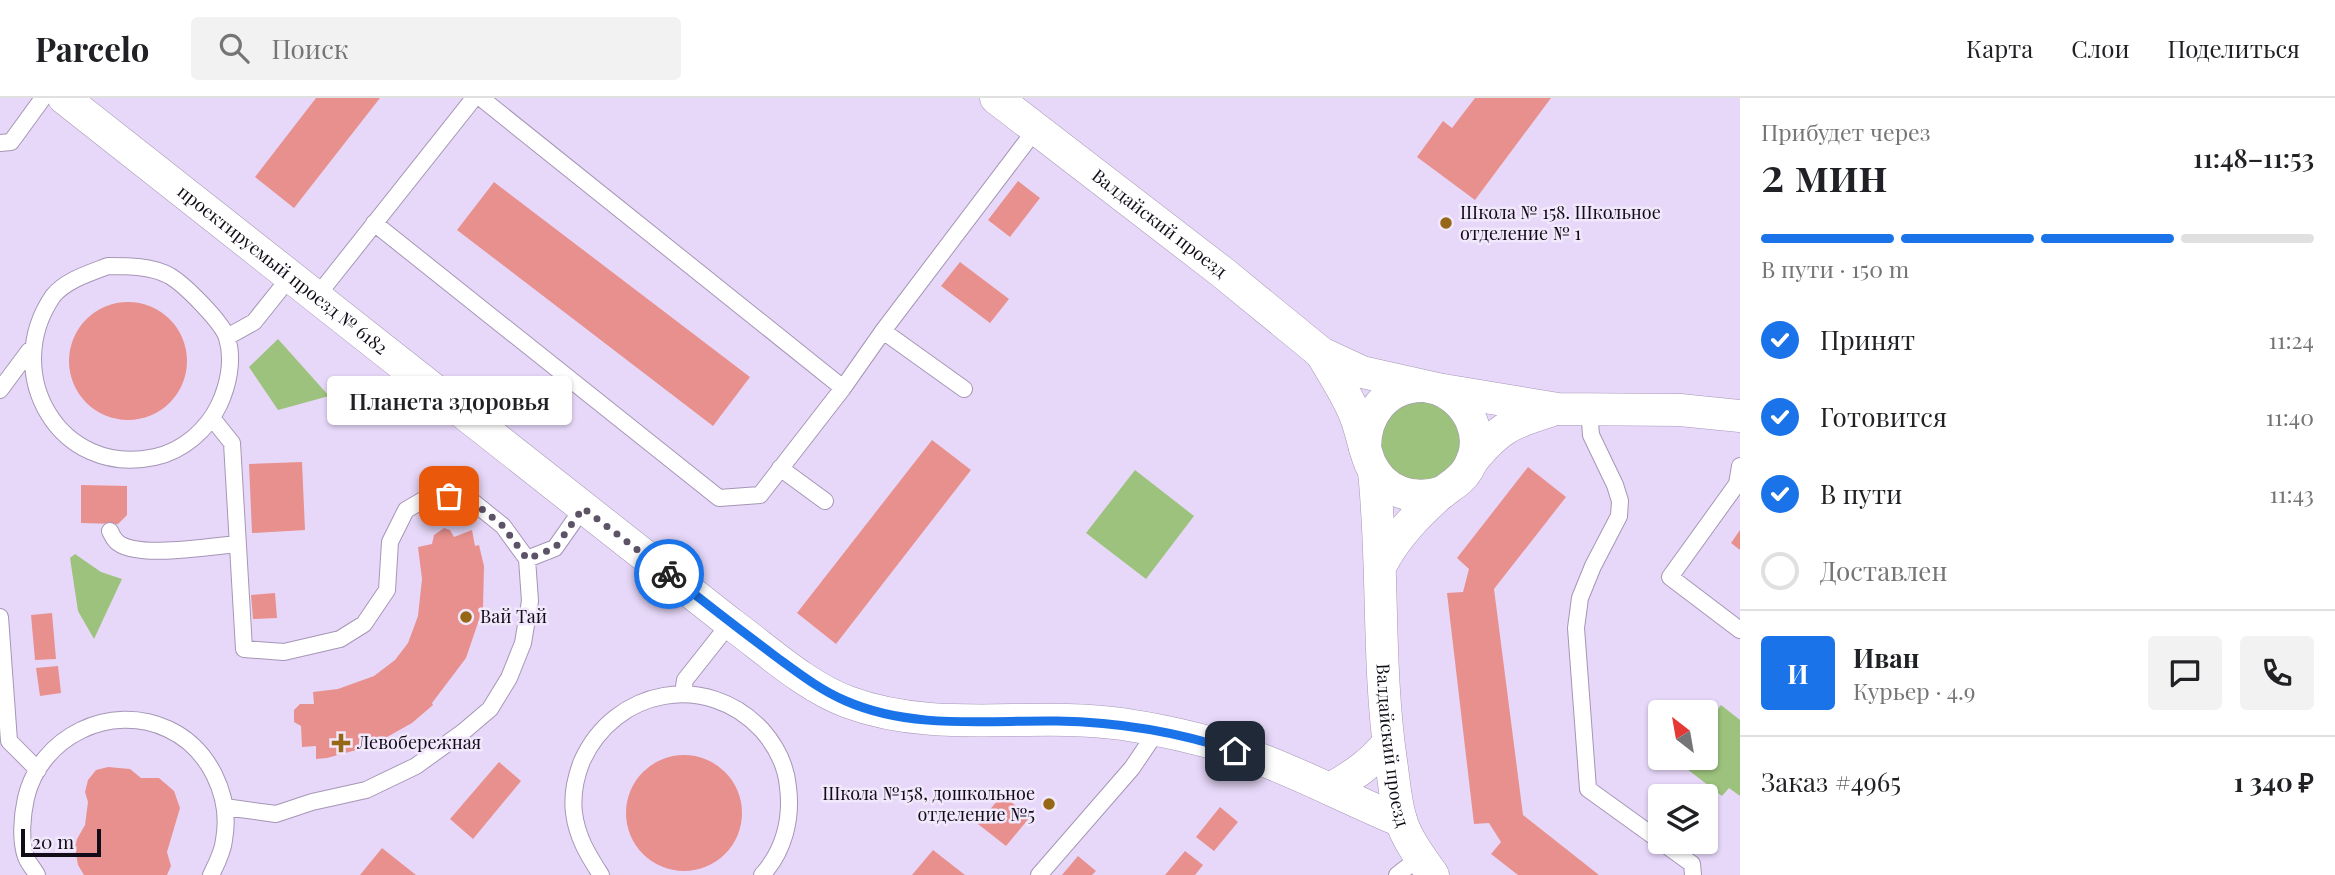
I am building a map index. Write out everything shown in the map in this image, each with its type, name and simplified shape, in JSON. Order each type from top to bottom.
[{"type":"street","name":"проектируемый проезд № 6182","points":[[64,98],[730,623],[807,679],[847,702],[896,716],[955,722],[1059,721],[1120,724],[1157,731],[1215,744],[1263,760],[1401,821]]},
{"type":"street","name":"Валдайский проезд","points":[[996,98],[1222,272],[1321,353],[1362,372],[1432,387],[1459,401],[1472,419],[1476,439],[1472,461]]},
{"type":"street","name":"Валдайский проезд","points":[[1321,353],[1354,412],[1370,459]]},
{"type":"street","name":"Валдайский проезд","points":[[1417,869],[1401,821],[1388,743],[1381,659],[1381,565],[1368,423],[1381,402],[1401,389],[1432,387]]},
{"type":"street","points":[[1432,387],[1558,409],[1740,415]]},
{"type":"street","points":[[1381,565],[1414,519],[1461,479],[1489,440],[1507,426],[1558,409]]},
{"type":"street","points":[[1370,459],[1382,481],[1401,493],[1422,496],[1443,492]]},
{"type":"street","points":[[1330,789],[1359,772],[1377,757],[1388,743]]},
{"type":"lane","points":[[0,143],[11,142],[43,98]]},
{"type":"lane","points":[[317,296],[474,98]]},
{"type":"lane","points":[[481,98],[843,388]]},
{"type":"lane","points":[[374,223],[719,498],[760,495],[1036,129]]},
{"type":"lane","points":[[108,266],[139,266],[170,276],[200,302],[227,337],[230,365],[225,393],[212,418],[192,440],[166,455],[136,462],[106,459],[78,448],[56,430],[39,407],[30,380],[29,351],[37,321],[54,294],[80,277],[108,266]]},
{"type":"lane","points":[[227,337],[254,322],[290,277]]},
{"type":"lane","points":[[883,331],[964,389]]},
{"type":"lane","points":[[0,390],[29,351]]},
{"type":"lane","points":[[1589,409],[1591,435],[1620,501],[1619,516],[1592,566],[1580,598],[1576,628],[1588,789],[1692,864],[1693,875]]},
{"type":"lane","points":[[212,418],[232,443],[244,649],[284,652],[340,639],[364,624],[387,590],[390,542],[395,531],[406,510],[430,496],[467,497],[503,526],[527,559],[530,601],[523,643],[509,678],[490,709],[416,766],[366,790],[312,802],[276,814],[225,807]]},
{"type":"lane","points":[[1740,466],[1737,484],[1670,577],[1740,630]]},
{"type":"lane","points":[[779,468],[825,501]]},
{"type":"lane","points":[[527,559],[555,548],[583,508]]},
{"type":"lane","points":[[110,531],[117,542],[130,548],[149,551],[238,544]]},
{"type":"lane","points":[[0,617],[9,741],[38,770]]},
{"type":"lane","points":[[683,693],[685,680],[730,623]]},
{"type":"lane","points":[[601,875],[583,847],[573,812],[576,775],[591,742],[615,716],[647,699],[683,693],[718,699],[749,716],[773,742],[787,774],[791,809],[782,843],[763,874]]},
{"type":"lane","points":[[37,875],[26,856],[22,815],[29,783],[47,755],[72,733],[102,721],[136,720],[168,729],[195,748],[215,775],[225,807],[225,841],[211,875]]},
{"type":"lane","points":[[1039,875],[1132,768],[1157,731]]},
{"type":"green space","points":[[278,339],[329,396],[278,410],[249,367]]},
{"type":"green space","points":[[1436,394],[1470,438],[1440,485],[1385,474],[1376,422],[1383,410]]},
{"type":"green space","points":[[1135,470],[1194,516],[1146,579],[1086,533]]},
{"type":"green space","points":[[75,554],[101,572],[122,579],[94,639],[78,611],[70,558]]},
{"type":"green space","points":[[1721,705],[1740,720],[1740,796],[1729,788],[1722,796],[1718,793],[1718,784],[1706,784],[1688,770],[1718,770],[1718,709]]},
{"type":"building","points":[[316,98],[380,98],[294,208],[255,177]]},
{"type":"building","points":[[1475,98],[1551,98],[1475,200],[1417,157],[1443,121],[1452,128]]},
{"type":"building","points":[[1018,181],[1040,198],[1010,237],[988,220]]},
{"type":"building","points":[[494,182],[750,377],[713,426],[457,230]]},
{"type":"building","points":[[960,262],[1009,299],[990,323],[941,286]]},
{"type":"building","points":[[128,302],[151,306],[170,319],[183,338],[187,361],[183,384],[170,403],[151,416],[128,420],[105,416],[86,403],[73,384],[69,361],[73,338],[86,319],[105,306]]},
{"type":"building","points":[[932,440],[971,470],[836,644],[797,613]]},
{"type":"building","points":[[302,462],[305,530],[252,533],[249,464]]},
{"type":"building","points":[[1528,467],[1566,497],[1494,589],[1523,815],[1599,875],[1518,875],[1491,854],[1501,842],[1489,823],[1474,824],[1447,593],[1463,592],[1469,569],[1457,558]]},
{"type":"building","points":[[81,485],[127,486],[127,515],[118,524],[81,523]]},
{"type":"building","points":[[444,528],[450,530],[454,537],[472,530],[475,546],[479,545],[484,566],[483,608],[466,658],[433,705],[412,723],[371,746],[316,759],[316,746],[302,747],[301,726],[294,722],[294,710],[300,704],[314,704],[313,692],[338,689],[374,676],[395,660],[408,643],[418,616],[422,579],[418,547],[432,544],[434,535]]},
{"type":"building","points":[[1740,530],[1740,550],[1731,543]]},
{"type":"building","points":[[275,593],[277,618],[253,619],[251,595]]},
{"type":"building","points":[[52,613],[56,659],[35,660],[31,615]]},
{"type":"building","points":[[58,666],[61,693],[40,696],[36,668]]},
{"type":"building","points":[[684,755],[706,759],[725,772],[738,791],[742,813],[738,835],[725,854],[706,867],[684,871],[662,867],[643,854],[630,835],[626,813],[630,791],[643,772],[662,759]]},
{"type":"building","points":[[499,762],[521,781],[473,839],[450,819]]},
{"type":"building","points":[[108,767],[130,769],[141,778],[159,778],[174,791],[180,808],[167,852],[171,866],[167,875],[84,875],[78,865],[75,848],[85,825],[88,802],[85,792],[88,780],[96,770]]},
{"type":"building","points":[[1002,795],[1030,817],[1006,846],[978,824]]},
{"type":"building","points":[[1220,807],[1238,822],[1214,851],[1196,837]]},
{"type":"building","points":[[382,848],[416,875],[360,875]]},
{"type":"building","points":[[933,850],[965,875],[912,875]]},
{"type":"building","points":[[1185,851],[1203,865],[1195,875],[1165,875]]},
{"type":"building","points":[[1078,856],[1096,871],[1092,875],[1062,875]]},
{"type":"way so far","points":[[449,496],[467,497],[503,526],[527,559],[555,548],[583,508],[669,574]]},
{"type":"place","name":"Школа № 158. Школьное отделение № 1","points":[[1446,223]]},
{"type":"place","name":"Планета здоровья","points":[[449,496]]},
{"type":"place","name":"Вай Тай","points":[[466,617]]},
{"type":"place","name":"Левобережная","points":[[341,743]]},
{"type":"place","name":"Школа №158, дошкольное отделение №5","points":[[1049,804]]},
{"type":"route","points":[[669,574],[807,679],[847,702],[896,716],[955,722],[1059,721],[1120,724],[1215,744],[1235,751]]}]
